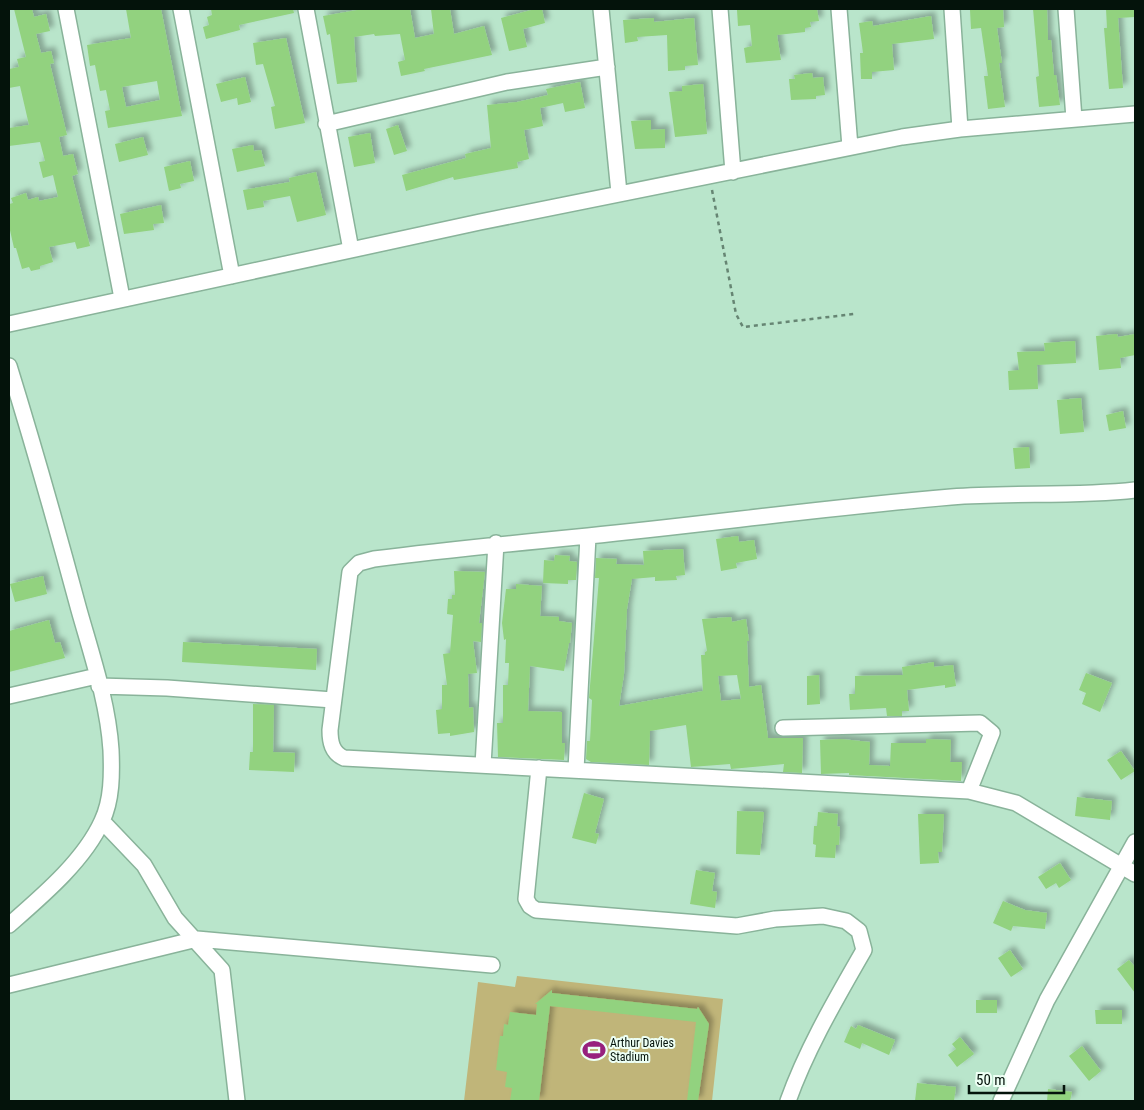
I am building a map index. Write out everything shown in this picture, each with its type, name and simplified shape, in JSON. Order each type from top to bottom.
[{"type":"street","points":[[66,9],[122,298]]},
{"type":"street","points":[[181,9],[232,276]]},
{"type":"street","points":[[306,9],[351,250]]},
{"type":"street","points":[[601,9],[619,193]]},
{"type":"street","points":[[720,9],[733,172]]},
{"type":"street","points":[[839,9],[850,147]]},
{"type":"street","points":[[952,9],[960,129]]},
{"type":"street","points":[[1066,9],[1074,119]]},
{"type":"street","points":[[326,124],[507,82],[607,67]]},
{"type":"street","points":[[9,324],[122,298],[619,193],[733,172],[850,147],[960,129],[1135,114]]},
{"type":"street","points":[[9,366],[47,492],[98,681],[108,726],[112,772],[110,793],[102,821],[91,838],[59,879],[9,925]]},
{"type":"street","points":[[1135,490],[1097,494],[1038,493],[949,497],[781,513],[588,536],[496,543],[374,559],[353,567],[350,572],[330,743],[338,756],[344,758],[969,792],[1016,803],[1135,874]]},
{"type":"street","points":[[576,770],[588,536]]},
{"type":"street","points":[[483,765],[496,543]]},
{"type":"street","points":[[9,696],[98,681],[334,700]]},
{"type":"street","points":[[783,728],[980,724],[986,726],[992,733],[969,792]]},
{"type":"street","points":[[539,768],[526,898],[530,906],[536,910],[737,926],[775,919],[823,916],[846,921],[859,931],[864,950],[826,1016],[795,1081],[788,1101]]},
{"type":"street","points":[[102,821],[144,865],[176,918],[197,939],[222,970],[237,1101]]},
{"type":"street","points":[[1001,1101],[1047,1000],[1135,842]]},
{"type":"street","points":[[9,985],[197,939],[492,965]]},
{"type":"path","points":[[710,176],[736,314],[743,327],[854,314]]},
{"type":"shaded area","name":"Arthur Davies Stadium","points":[[517,976],[723,999],[712,1101],[464,1101],[478,982],[515,987]]},
{"type":"building","points":[[14,9],[32,9],[34,17],[46,14],[50,31],[36,34],[41,53],[51,51],[54,63],[50,64],[67,135],[59,137],[63,156],[73,154],[78,174],[72,176],[90,246],[77,249],[75,242],[49,247],[53,262],[40,266],[40,269],[31,271],[29,267],[22,269],[16,248],[14,248],[9,226],[9,204],[13,203],[11,198],[26,193],[28,200],[38,197],[39,201],[58,197],[53,175],[43,178],[39,162],[45,161],[40,142],[9,146],[9,128],[29,125],[20,86],[9,88],[9,69],[19,67],[17,59],[26,57]]},
{"type":"building","points":[[126,9],[161,9],[182,116],[108,128],[105,111],[110,110],[106,90],[100,91],[95,65],[90,66],[87,45],[131,38]],"holes":[[[157,81],[160,100],[126,107],[122,87]]]},
{"type":"building","points":[[211,9],[293,9],[294,13],[239,25],[240,30],[206,39],[203,27],[209,25],[207,17],[212,15]]},
{"type":"building","points":[[363,9],[410,9],[415,38],[434,34],[431,9],[450,9],[454,34],[484,26],[492,55],[424,69],[425,71],[401,76],[398,62],[405,60],[400,34],[375,36],[374,34],[354,37],[357,82],[337,84],[330,34],[327,35],[323,16]]},
{"type":"building","points":[[535,9],[542,9],[545,23],[523,29],[527,47],[509,51],[501,18]]},
{"type":"building","points":[[817,9],[819,21],[810,22],[811,27],[805,28],[805,32],[777,35],[781,60],[746,63],[744,48],[752,46],[750,25],[738,26],[737,10]]},
{"type":"building","points":[[1003,9],[1004,27],[997,28],[1002,63],[999,63],[1005,107],[988,109],[984,76],[988,76],[981,28],[971,29],[970,10]]},
{"type":"building","points":[[1033,9],[1047,9],[1048,40],[1051,40],[1054,75],[1056,75],[1060,105],[1039,107],[1036,77],[1039,76]]},
{"type":"building","points":[[1106,9],[1135,9],[1135,17],[1118,18],[1123,88],[1109,89],[1104,28],[1107,28]]},
{"type":"building","points":[[931,16],[934,39],[892,44],[894,70],[872,72],[872,79],[861,79],[860,53],[863,53],[859,23],[872,21],[873,26]]},
{"type":"building","points":[[654,18],[654,22],[694,18],[698,65],[685,66],[685,70],[668,71],[667,35],[637,37],[638,41],[625,43],[623,20]]},
{"type":"building","points":[[286,38],[305,123],[275,129],[271,107],[275,106],[263,64],[256,65],[253,43]]},
{"type":"building","points":[[812,73],[813,78],[823,77],[825,95],[816,96],[816,99],[791,100],[789,79],[795,79],[794,75]]},
{"type":"building","points":[[245,77],[251,102],[238,105],[237,98],[221,102],[216,84]]},
{"type":"building","points":[[580,82],[585,108],[565,112],[563,103],[540,108],[543,126],[524,130],[529,159],[517,162],[518,168],[454,180],[453,177],[406,191],[402,175],[466,158],[465,154],[491,148],[487,105],[517,102],[548,95],[546,89]]},
{"type":"building","points":[[703,84],[707,134],[675,137],[669,92],[682,91],[682,86]]},
{"type":"building","points":[[651,120],[651,130],[665,129],[665,148],[635,149],[631,121]]},
{"type":"building","points":[[398,125],[407,151],[394,155],[386,129]]},
{"type":"building","points":[[370,133],[375,163],[354,167],[348,137]]},
{"type":"building","points":[[143,137],[148,155],[119,162],[115,144]]},
{"type":"building","points":[[253,145],[254,151],[261,150],[265,166],[237,172],[232,149]]},
{"type":"building","points":[[190,161],[194,181],[180,184],[181,188],[169,191],[164,167]]},
{"type":"building","points":[[316,172],[326,215],[297,222],[290,196],[263,201],[264,207],[247,210],[243,190],[290,182],[289,178]]},
{"type":"building","points":[[161,205],[164,223],[153,224],[154,230],[124,234],[120,214]]},
{"type":"building","points":[[1117,334],[1118,337],[1135,334],[1135,355],[1120,358],[1121,368],[1099,370],[1096,336]]},
{"type":"building","points":[[1075,341],[1076,363],[1037,365],[1038,389],[1009,390],[1008,371],[1019,370],[1017,352],[1045,351],[1044,343]]},
{"type":"building","points":[[1081,398],[1084,432],[1060,434],[1057,400]]},
{"type":"building","points":[[1123,411],[1126,428],[1109,431],[1106,415]]},
{"type":"building","points":[[1029,447],[1030,468],[1015,469],[1013,448]]},
{"type":"building","points":[[738,536],[739,542],[754,540],[757,559],[736,563],[737,568],[721,571],[716,539]]},
{"type":"building","points":[[683,549],[685,575],[676,576],[677,580],[655,581],[655,577],[632,579],[627,609],[624,674],[619,706],[703,691],[701,655],[705,655],[707,651],[702,619],[731,617],[732,622],[746,619],[749,641],[747,641],[749,687],[761,685],[768,738],[803,738],[802,773],[783,772],[784,764],[731,769],[730,764],[691,767],[686,725],[650,731],[649,765],[591,762],[586,759],[587,741],[590,741],[592,700],[589,698],[599,578],[595,578],[596,558],[617,559],[616,564],[644,565],[643,551]],"holes":[[[737,675],[741,699],[721,701],[718,676]]]},
{"type":"building","points":[[555,555],[570,556],[569,561],[577,562],[576,580],[568,580],[568,584],[543,583],[544,560],[554,561]]},
{"type":"building","points":[[454,571],[485,572],[479,623],[482,623],[481,642],[473,641],[477,673],[468,674],[469,708],[473,707],[474,732],[450,736],[450,733],[438,734],[436,710],[442,709],[442,685],[447,685],[443,654],[450,653],[453,615],[447,614],[448,599],[452,599],[452,595],[455,595]]},
{"type":"building","points":[[43,576],[47,594],[15,602],[10,584]]},
{"type":"building","points":[[516,584],[542,586],[540,616],[559,617],[559,621],[572,623],[564,671],[530,666],[528,711],[562,712],[562,743],[565,743],[564,760],[498,757],[497,723],[503,723],[503,685],[508,685],[509,663],[505,663],[506,639],[504,640],[502,623],[506,589],[516,589]]},
{"type":"building","points":[[49,620],[55,643],[60,642],[65,658],[9,672],[9,631]]},
{"type":"building","points":[[183,642],[317,649],[316,670],[182,662]]},
{"type":"building","points":[[934,662],[934,667],[953,665],[956,686],[945,688],[945,685],[907,690],[909,711],[902,711],[902,716],[887,716],[886,708],[850,710],[849,694],[855,694],[855,676],[903,675],[902,667]]},
{"type":"building","points":[[1086,673],[1112,683],[1100,712],[1082,704],[1086,693],[1079,690]]},
{"type":"building","points":[[819,675],[820,704],[807,705],[807,676]]},
{"type":"building","points":[[253,704],[274,705],[273,752],[295,753],[294,772],[249,770],[250,752],[253,752]]},
{"type":"building","points":[[841,739],[870,742],[869,765],[890,766],[891,743],[926,743],[926,739],[951,740],[950,762],[962,762],[961,781],[849,775],[849,773],[821,774],[820,740]]},
{"type":"building","points":[[1121,751],[1135,771],[1121,780],[1107,760]]},
{"type":"building","points":[[584,793],[604,799],[595,833],[599,834],[596,844],[572,838]]},
{"type":"building","points":[[1077,797],[1112,801],[1110,820],[1075,816]]},
{"type":"building","points":[[737,811],[764,812],[760,855],[736,854]]},
{"type":"building","points":[[818,812],[838,814],[837,826],[840,827],[839,845],[836,845],[835,858],[815,857],[816,845],[813,844],[814,826],[817,826]]},
{"type":"building","points":[[918,814],[944,814],[942,852],[938,852],[939,863],[920,864]]},
{"type":"building","points":[[1060,863],[1071,880],[1059,888],[1056,883],[1046,889],[1038,877]]},
{"type":"building","points":[[696,870],[715,873],[712,891],[717,892],[715,908],[690,904]]},
{"type":"building","points":[[1003,901],[1025,910],[1047,913],[1045,929],[1013,926],[1011,931],[993,923]]},
{"type":"building","points":[[1010,950],[1023,969],[1011,977],[998,958]]},
{"type":"building","points":[[1129,960],[1135,967],[1135,993],[1117,969]]},
{"type":"building","points":[[552,990],[552,993],[697,1009],[698,1007],[709,1024],[698,1101],[687,1101],[696,1022],[550,1006],[539,1101],[510,1101],[512,1088],[505,1087],[507,1072],[496,1070],[500,1036],[503,1036],[504,1024],[508,1025],[510,1012],[536,1015],[537,1004],[535,1004]]},
{"type":"building","points":[[976,1000],[997,1000],[997,1013],[976,1013]]},
{"type":"building","points":[[1095,1010],[1122,1010],[1122,1024],[1096,1024]]},
{"type":"building","points":[[858,1025],[895,1040],[889,1055],[862,1043],[860,1049],[844,1042],[851,1026],[856,1029]]},
{"type":"building","points":[[960,1037],[974,1054],[957,1067],[948,1055],[956,1049],[952,1044]]},
{"type":"building","points":[[1082,1046],[1101,1071],[1089,1081],[1069,1056]]},
{"type":"building","points":[[917,1083],[956,1087],[954,1101],[915,1101]]},
{"type":"building","points":[[1048,1089],[1072,1092],[1070,1101],[1047,1101]]},
{"type":"place","name":"Arthur Davies Stadium","points":[[594,1050]]}]
